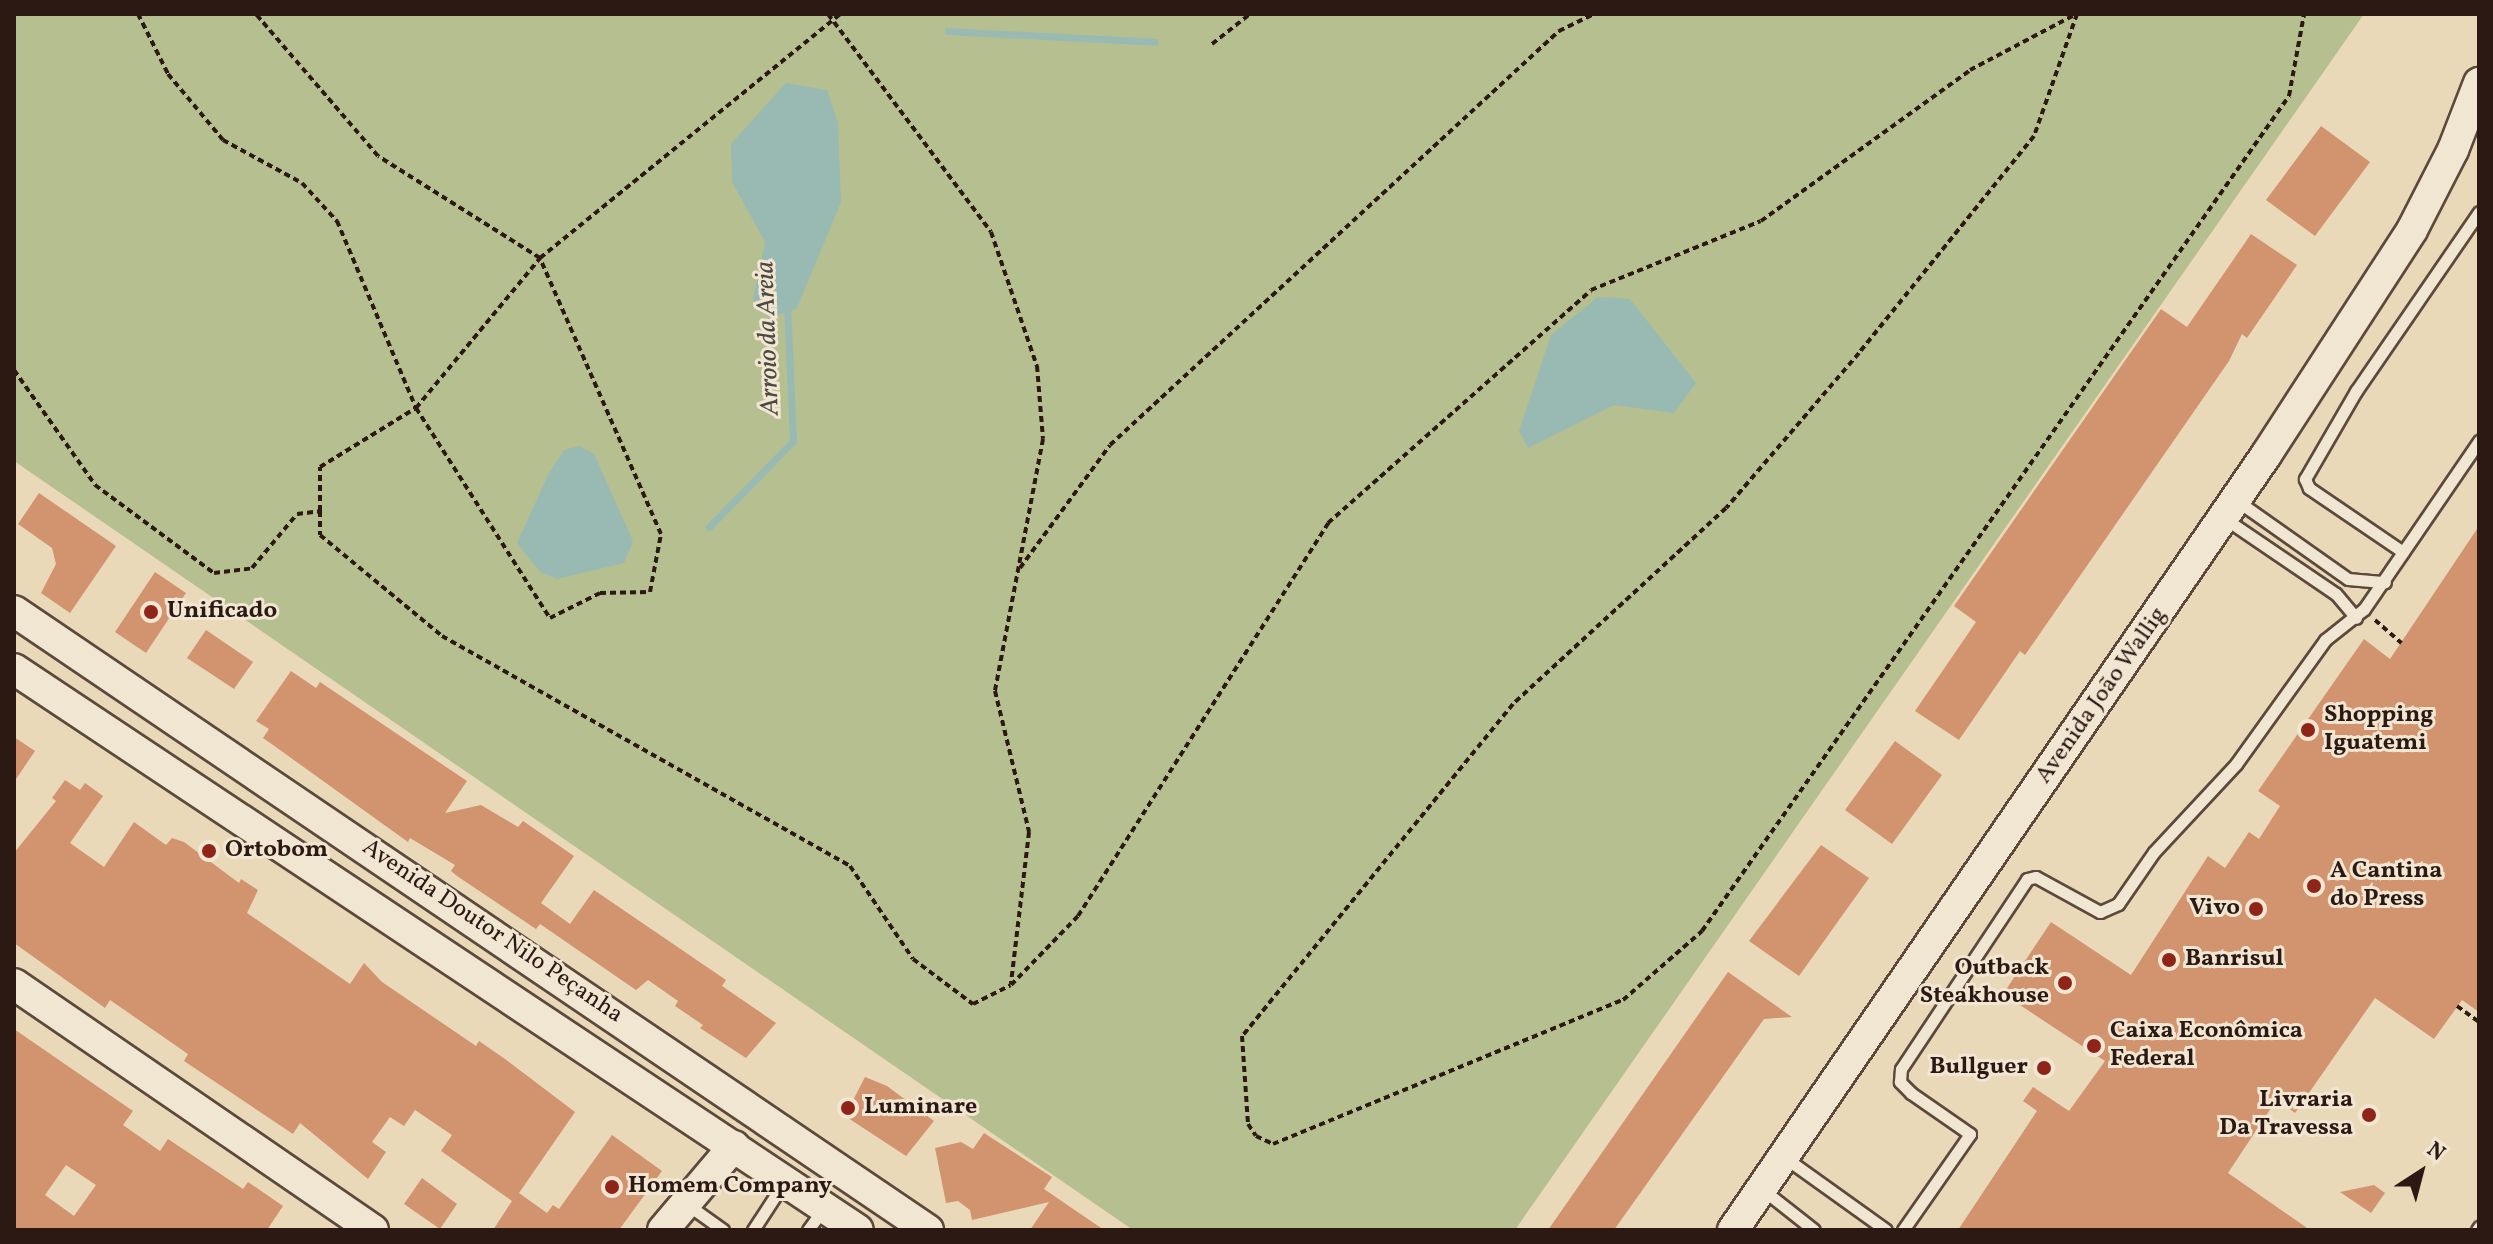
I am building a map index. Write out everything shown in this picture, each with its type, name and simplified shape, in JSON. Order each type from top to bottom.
[{"type":"main road","name":"Avenida João Wallig","points":[[1733,1230],[2230,509],[2412,230],[2453,150],[2479,83]]},
{"type":"main road","name":"Avenida João Wallig","points":[[2453,150],[2479,117]]},
{"type":"main road","name":"Avenida Doutor Nilo Peçanha","points":[[14,611],[928,1230]]},
{"type":"main road","name":"Avenida Doutor Nilo Peçanha","points":[[14,669],[786,1181],[816,1218],[858,1230]]},
{"type":"main road","points":[[14,984],[373,1230]]},
{"type":"main road","points":[[663,1230],[734,1146],[770,1140],[807,1147]]},
{"type":"lane","points":[[2403,552],[2309,488],[2305,479],[2356,391],[2479,212]]},
{"type":"lane","points":[[1903,1230],[1970,1134],[1911,1093],[1900,1082],[1901,1069],[2027,879],[2036,877],[2090,909],[2110,911],[2154,852],[2236,764],[2325,640],[2356,618],[2385,582],[2479,441]]},
{"type":"lane","points":[[2230,509],[2348,579],[2385,582]]},
{"type":"lane","points":[[2230,509],[2336,594],[2356,618]]},
{"type":"lane","points":[[1784,1157],[1886,1230]]},
{"type":"lane","points":[[753,1230],[786,1181]]},
{"type":"lane","points":[[1762,1189],[1814,1230]]},
{"type":"lane","points":[[686,1203],[723,1230]]},
{"type":"path","points":[[138,14],[168,74],[223,140],[302,183],[337,221],[416,408],[550,618],[600,593],[650,592],[661,534],[540,258],[378,156],[256,14]]},
{"type":"path","points":[[828,14],[991,232],[1032,351],[1043,439],[995,691],[1029,832],[1011,985]]},
{"type":"path","points":[[840,14],[540,258],[416,408],[320,467],[320,535],[442,636],[850,866],[913,959],[973,1004],[1011,985],[1078,916],[1328,523],[1591,290],[1761,221],[1970,70],[2076,14]]},
{"type":"path","points":[[1212,44],[1250,14]]},
{"type":"path","points":[[1019,569],[1110,445],[1559,31],[1594,14]]},
{"type":"path","points":[[2076,14],[2034,136],[1859,353],[1726,508],[1513,704],[1242,1036],[1248,1124],[1256,1136],[1273,1144],[1623,1000],[1702,931],[2289,96],[2304,14]]},
{"type":"path","points":[[14,370],[95,485],[214,573],[252,568],[297,514],[320,511]]},
{"type":"path","points":[[2457,1006],[2479,1022]]},
{"type":"green space","points":[[14,14],[2364,14],[1515,1230],[1133,1230],[14,461]]},
{"type":"water","points":[[786,83],[827,90],[838,123],[841,202],[797,308],[770,318],[753,300],[765,242],[732,182],[731,144]]},
{"type":"water","points":[[1598,297],[1630,299],[1696,383],[1674,413],[1614,405],[1528,448],[1519,431],[1551,335]]},
{"type":"water","points":[[579,446],[594,454],[633,541],[624,563],[557,579],[540,572],[517,543],[549,473],[564,450]]},
{"type":"building","points":[[2321,126],[2370,162],[2315,236],[2266,200]]},
{"type":"building","points":[[2251,234],[2297,265],[2247,338],[2242,334],[2229,361],[2025,655],[2020,651],[1959,740],[1915,711],[1976,622],[1954,606],[2161,309],[2187,327]]},
{"type":"building","points":[[39,493],[116,546],[70,613],[41,593],[56,564],[52,548],[18,524]]},
{"type":"building","points":[[2479,526],[2479,1012],[2462,1000],[2434,1039],[2375,998],[2295,1113],[2277,1099],[2228,1173],[2310,1230],[1958,1230],[2037,1111],[2023,1101],[2033,1087],[2069,1111],[2105,1061],[2003,994],[2051,922],[2131,975],[2208,856],[2225,868],[2249,832],[2259,839],[2280,806],[2258,791],[2364,639],[2390,659]]},
{"type":"building","name":"Unificado","points":[[155,572],[186,593],[146,653],[115,632]]},
{"type":"building","points":[[206,630],[253,662],[234,689],[187,658]]},
{"type":"building","points":[[291,671],[316,688],[320,682],[467,781],[445,813],[481,805],[518,827],[523,821],[574,856],[541,903],[570,924],[594,890],[726,980],[722,986],[776,1023],[746,1058],[700,1028],[703,1025],[675,1006],[678,1001],[648,980],[636,990],[540,924],[536,929],[457,876],[451,871],[455,865],[410,838],[408,842],[263,738],[269,729],[256,721]]},
{"type":"building","points":[[14,737],[35,751],[14,782]]},
{"type":"building","points":[[1895,741],[1942,775],[1892,844],[1845,810]]},
{"type":"building","points":[[65,780],[80,790],[85,783],[103,796],[70,843],[104,867],[134,822],[166,845],[172,838],[184,842],[239,883],[241,879],[258,890],[247,913],[350,984],[364,963],[382,982],[476,1046],[479,1041],[575,1112],[519,1193],[547,1213],[553,1205],[559,1209],[612,1135],[662,1171],[619,1230],[493,1230],[512,1201],[441,1151],[452,1135],[415,1110],[404,1126],[390,1117],[372,1142],[386,1152],[368,1179],[300,1123],[293,1134],[184,1061],[188,1054],[110,1000],[105,1008],[14,943],[14,853],[56,801],[52,798]]},
{"type":"building","points":[[1821,845],[1869,878],[1799,976],[1749,941]]},
{"type":"building","points":[[1728,972],[1792,1017],[1764,1019],[1614,1230],[1548,1230]]},
{"type":"building","points":[[14,1029],[133,1111],[123,1125],[160,1151],[168,1139],[243,1189],[248,1182],[283,1206],[267,1230],[14,1230]],"holes":[[[66,1165],[96,1185],[74,1216],[45,1195]]]},
{"type":"building","points":[[865,1077],[887,1086],[934,1121],[906,1156],[845,1116]]},
{"type":"building","points":[[984,1133],[1052,1177],[1044,1189],[1104,1230],[1030,1230],[1049,1202],[972,1220],[970,1210],[958,1201],[946,1203],[935,1148],[961,1142],[973,1149]]},
{"type":"building","points":[[422,1178],[457,1204],[440,1229],[404,1204]]},
{"type":"building","points":[[2374,1185],[2385,1193],[2371,1213],[2340,1192]]},
{"type":"waterway","name":"Arroio da Areia","points":[[948,31],[1155,42]]},
{"type":"waterway","name":"Arroio da Areia","points":[[709,527],[793,441],[787,304]]},
{"type":"place","name":"Unificado","points":[[151,612]]},
{"type":"place","name":"Shopping Iguatemi","points":[[2308,730]]},
{"type":"place","name":"Ortobom","points":[[209,851]]},
{"type":"place","name":"A Cantina do Press","points":[[2314,886]]},
{"type":"place","name":"Vivo","points":[[2256,909]]},
{"type":"place","name":"Banrisul","points":[[2169,960]]},
{"type":"place","name":"Outback Steakhouse","points":[[2065,983]]},
{"type":"place","name":"Caixa Econômica Federal","points":[[2094,1046]]},
{"type":"place","name":"Bullguer","points":[[2044,1068]]},
{"type":"place","name":"Luminare","points":[[848,1108]]},
{"type":"place","name":"Livraria Da Travessa","points":[[2369,1115]]},
{"type":"place","name":"Homem Company","points":[[612,1187]]}]
